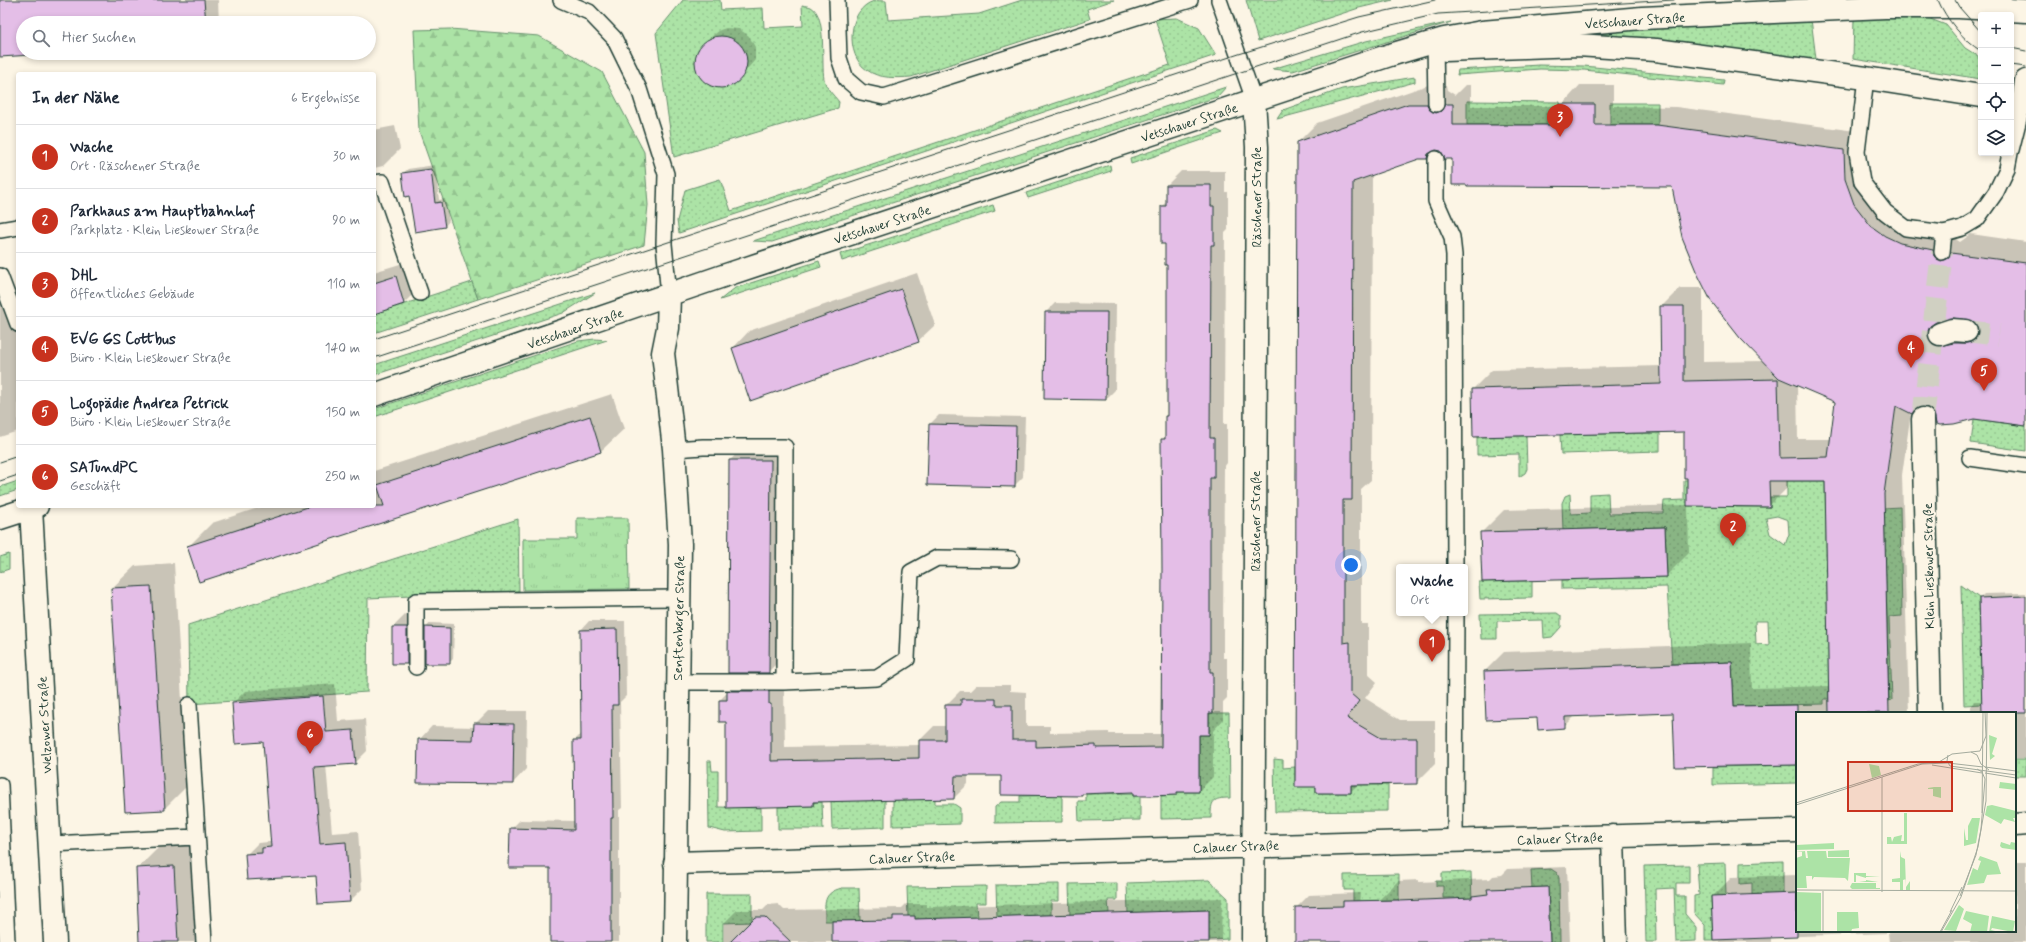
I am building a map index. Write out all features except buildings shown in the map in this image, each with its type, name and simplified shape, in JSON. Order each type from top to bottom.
[{"type":"street","name":"Vetschauer Straße","points":[[376,394],[1390,54],[1435,46],[1482,32],[1572,24],[1830,8],[1959,7],[2026,11]]},
{"type":"street","name":"Vetschauer Straße","points":[[1435,46],[1577,45],[1656,50],[1866,78],[1978,96]]},
{"type":"street","points":[[2020,102],[2026,81]]},
{"type":"street","name":"Räschener Straße","points":[[1253,942],[1257,163],[1254,100]]},
{"type":"street","name":"Senftenberger Straße","points":[[669,295],[668,328],[663,353],[674,450],[680,544],[677,598],[678,682],[674,942]]},
{"type":"street","points":[[1940,334],[1952,330],[1966,331]]},
{"type":"street","name":"Klein Lieskower Straße","points":[[1923,419],[1930,712]]},
{"type":"street","points":[[0,518],[31,508]]},
{"type":"street","name":"Welzower Straße","points":[[34,508],[32,537],[51,844],[55,942]]},
{"type":"street","points":[[2016,825],[2026,824]]},
{"type":"street","name":"Calauer Straße","points":[[675,863],[1796,831]]},
{"type":"street","points":[[1614,836],[1616,942]]},
{"type":"lane","points":[[561,0],[589,12],[614,38],[639,89],[666,174],[664,244],[669,295]]},
{"type":"lane","points":[[837,0],[840,58],[846,79],[861,92],[884,97],[1190,0]]},
{"type":"lane","points":[[1219,0],[1254,100]]},
{"type":"lane","points":[[1435,46],[1436,104]]},
{"type":"lane","points":[[1866,78],[1857,152],[1862,182],[1885,212],[1906,228],[1944,233],[1962,228],[1977,220],[1996,192],[2007,169],[2009,156]]},
{"type":"lane","points":[[2014,134],[2020,102]]},
{"type":"lane","points":[[1436,159],[1436,201],[1452,237],[1454,255],[1455,564]]},
{"type":"lane","points":[[376,183],[382,182],[420,293]]},
{"type":"lane","points":[[0,230],[16,227]]},
{"type":"lane","points":[[1942,252],[1944,233]]},
{"type":"lane","points":[[0,276],[16,319]]},
{"type":"lane","points":[[674,450],[703,447],[785,447],[784,682]]},
{"type":"lane","points":[[1970,458],[2026,466]]},
{"type":"lane","points":[[678,682],[784,682],[877,678],[907,659],[911,572],[937,558],[1011,559]]},
{"type":"lane","points":[[416,667],[416,601],[677,598]]},
{"type":"lane","points":[[1455,840],[1456,616]]},
{"type":"lane","points":[[189,705],[196,837],[204,942]]},
{"type":"lane","points":[[0,785],[7,942]]},
{"type":"lane","points":[[51,844],[196,837]]},
{"type":"green space","points":[[683,0],[720,0],[721,10],[763,8],[764,28],[803,26],[802,5],[811,7],[816,12],[821,29],[825,83],[839,102],[838,108],[674,157],[656,33]]},
{"type":"green space","points":[[1022,0],[1114,0],[1087,9],[1090,19],[911,77],[894,78],[872,73],[860,63],[852,44],[852,33],[858,13],[865,6],[874,1],[886,1],[888,20],[979,14]]},
{"type":"green space","points":[[1246,0],[1393,0],[1359,8],[1258,41]]},
{"type":"green space","points":[[1854,17],[1925,17],[1946,25],[1965,48],[1978,56],[1978,79],[1853,59]]},
{"type":"green space","points":[[1177,18],[1199,28],[1216,55],[679,233],[677,221],[685,190],[720,179],[731,211],[1170,65],[1155,19]]},
{"type":"green space","points":[[1811,19],[1816,59],[1800,60],[1571,35],[1635,26]]},
{"type":"green space","points":[[1451,22],[1293,71],[1272,69],[1366,41]]},
{"type":"green space","points":[[450,29],[539,36],[602,72],[644,152],[648,205],[644,245],[478,299],[419,131],[414,30]]},
{"type":"green space","points":[[1539,65],[1584,66],[1724,80],[1723,85],[1584,70],[1540,69],[1457,75],[1458,70]]},
{"type":"green space","points":[[1415,77],[1415,82],[1277,119],[1283,110],[1342,89]]},
{"type":"green space","points":[[1226,87],[1217,97],[772,242],[753,241]]},
{"type":"green space","points":[[1467,101],[1560,102],[1560,125],[1467,125]]},
{"type":"green space","points":[[1610,103],[1658,103],[1658,125],[1610,125]]},
{"type":"green space","points":[[1217,130],[1223,133],[1131,164],[1130,158]]},
{"type":"green space","points":[[1110,165],[1111,171],[1028,198],[1026,193]]},
{"type":"green space","points":[[993,205],[995,211],[842,261],[840,254]]},
{"type":"green space","points":[[819,261],[821,267],[720,300],[735,288]]},
{"type":"green space","points":[[472,282],[478,299],[376,332],[376,313]]},
{"type":"green space","points":[[595,293],[563,313],[376,374],[376,364]]},
{"type":"green space","points":[[595,339],[607,340],[376,416],[376,408],[578,341]]},
{"type":"green space","points":[[1974,419],[2026,426],[2026,451],[1971,443]]},
{"type":"green space","points":[[1660,433],[1660,451],[1561,454],[1560,435]]},
{"type":"green space","points":[[1526,436],[1527,469],[1525,473],[1519,477],[1519,454],[1477,455],[1477,437]]},
{"type":"green space","points":[[1684,480],[1735,480],[1736,507],[1770,507],[1770,497],[1787,497],[1787,481],[1825,481],[1829,699],[1824,699],[1824,704],[1734,706],[1732,662],[1672,664],[1667,587],[1562,589],[1562,580],[1667,577],[1665,527],[1563,530],[1562,503],[1565,496],[1570,494],[1571,514],[1590,513],[1590,494],[1608,493],[1609,514],[1663,513],[1664,501],[1684,500]],"holes":[[[1777,516],[1788,520],[1789,534],[1785,545],[1770,534],[1766,518]],[[1755,621],[1768,621],[1769,645],[1756,644]]]},
{"type":"green space","points":[[16,482],[16,491],[0,496],[0,487]]},
{"type":"green space","points":[[1900,507],[1902,616],[1889,617],[1892,700],[1889,701],[1884,508]]},
{"type":"green space","points":[[577,518],[628,518],[629,589],[523,590],[523,539],[577,539]]},
{"type":"green space","points":[[518,519],[519,591],[368,598],[367,692],[189,704],[188,625]]},
{"type":"green space","points":[[9,554],[9,569],[0,572],[0,557]]},
{"type":"green space","points":[[1532,581],[1532,598],[1480,599],[1479,582]]},
{"type":"green space","points":[[1961,585],[1979,598],[1982,704],[1964,705]]},
{"type":"green space","points":[[1557,613],[1561,616],[1561,627],[1552,637],[1544,638],[1543,620],[1497,621],[1497,639],[1481,639],[1480,614]]},
{"type":"green space","points":[[1209,713],[1229,713],[1230,798],[1216,800],[1212,804],[1211,818],[1161,819],[1161,796],[1176,795],[1177,792],[1199,792],[1199,735],[1209,735]]},
{"type":"green space","points":[[1274,759],[1283,760],[1283,768],[1295,767],[1295,784],[1316,787],[1316,793],[1351,793],[1351,785],[1388,785],[1388,811],[1275,812]]},
{"type":"green space","points":[[2016,759],[2026,759],[2026,776],[2016,776]]},
{"type":"green space","points":[[708,761],[711,761],[712,771],[718,771],[718,807],[761,808],[761,831],[725,832],[709,828]]},
{"type":"green space","points":[[1796,765],[1796,783],[1713,785],[1713,767]]},
{"type":"green space","points":[[1133,793],[1133,796],[1140,796],[1140,820],[1079,821],[1078,801],[1086,801],[1086,794]]},
{"type":"green space","points":[[1062,795],[1062,822],[995,823],[995,807],[1001,802],[1020,802],[1020,796]]},
{"type":"green space","points":[[935,799],[935,804],[954,804],[960,808],[960,824],[893,826],[893,800]]},
{"type":"green space","points":[[885,800],[885,827],[832,829],[831,801]]},
{"type":"green space","points":[[813,802],[822,802],[823,829],[778,829],[778,807],[813,806]]},
{"type":"green space","points":[[1783,861],[1783,894],[1752,895],[1752,883],[1740,884],[1740,863]]},
{"type":"green space","points":[[1725,863],[1726,896],[1711,897],[1713,940],[1705,940],[1705,925],[1694,913],[1694,896],[1699,895],[1697,864]]},
{"type":"green space","points":[[1689,865],[1689,883],[1676,883],[1676,896],[1685,896],[1685,914],[1696,927],[1696,941],[1676,942],[1674,888],[1655,889],[1656,942],[1646,942],[1644,866]]},
{"type":"green space","points":[[1551,869],[1557,873],[1559,878],[1560,942],[1550,942],[1548,887],[1532,888],[1531,870]]},
{"type":"green space","points":[[1471,872],[1472,902],[1455,902],[1455,898],[1443,898],[1443,886],[1436,886],[1436,881],[1442,881],[1442,873]]},
{"type":"green space","points":[[1399,874],[1399,900],[1353,901],[1353,890],[1344,890],[1344,875]]},
{"type":"green space","points":[[1209,880],[1228,898],[1228,939],[1209,940],[1209,910],[1128,913],[1127,883]]},
{"type":"green space","points":[[1117,883],[1117,900],[1108,900],[1109,913],[1070,915],[1069,884]]},
{"type":"green space","points":[[1059,884],[1059,901],[1051,901],[1051,915],[997,917],[996,885]]},
{"type":"green space","points":[[986,886],[986,903],[976,903],[977,918],[915,919],[908,916],[907,887]]},
{"type":"green space","points":[[842,888],[859,888],[860,921],[825,921],[825,904],[828,896],[836,890]]},
{"type":"green space","points":[[706,894],[752,894],[752,922],[723,923],[723,942],[706,942]]},
{"type":"tunnel","points":[[1923,419],[1942,252]]},
{"type":"tunnel","points":[[1966,331],[1999,335]]},
{"type":"tram line","points":[[376,338],[1239,54],[1359,17],[1435,0]]},
{"type":"tram line","points":[[376,357],[1362,32],[1438,14],[1674,0]]},
{"type":"tram line","points":[[1938,0],[1941,7],[1956,28],[1978,49]]},
{"type":"tram line","points":[[1955,0],[1959,7],[1978,29]]},
{"type":"tram line","points":[[2014,49],[2026,51]]},
{"type":"tram line","points":[[2014,65],[2026,67]]},
{"type":"tram line","points":[[0,462],[16,457]]},
{"type":"tram line","points":[[0,481],[16,476]]},
{"type":"place","name":"DHL","points":[[1560,137]]},
{"type":"place","name":"EVG GS Cottbus","points":[[1911,368]]},
{"type":"place","name":"Logopädie Andrea Petrick","points":[[1984,391]]},
{"type":"place","name":"Parkhaus am Hauptbahnhof","points":[[1733,546]]},
{"type":"place","name":"Wache","points":[[1432,662]]},
{"type":"place","name":"SATundPC","points":[[310,754]]}]
